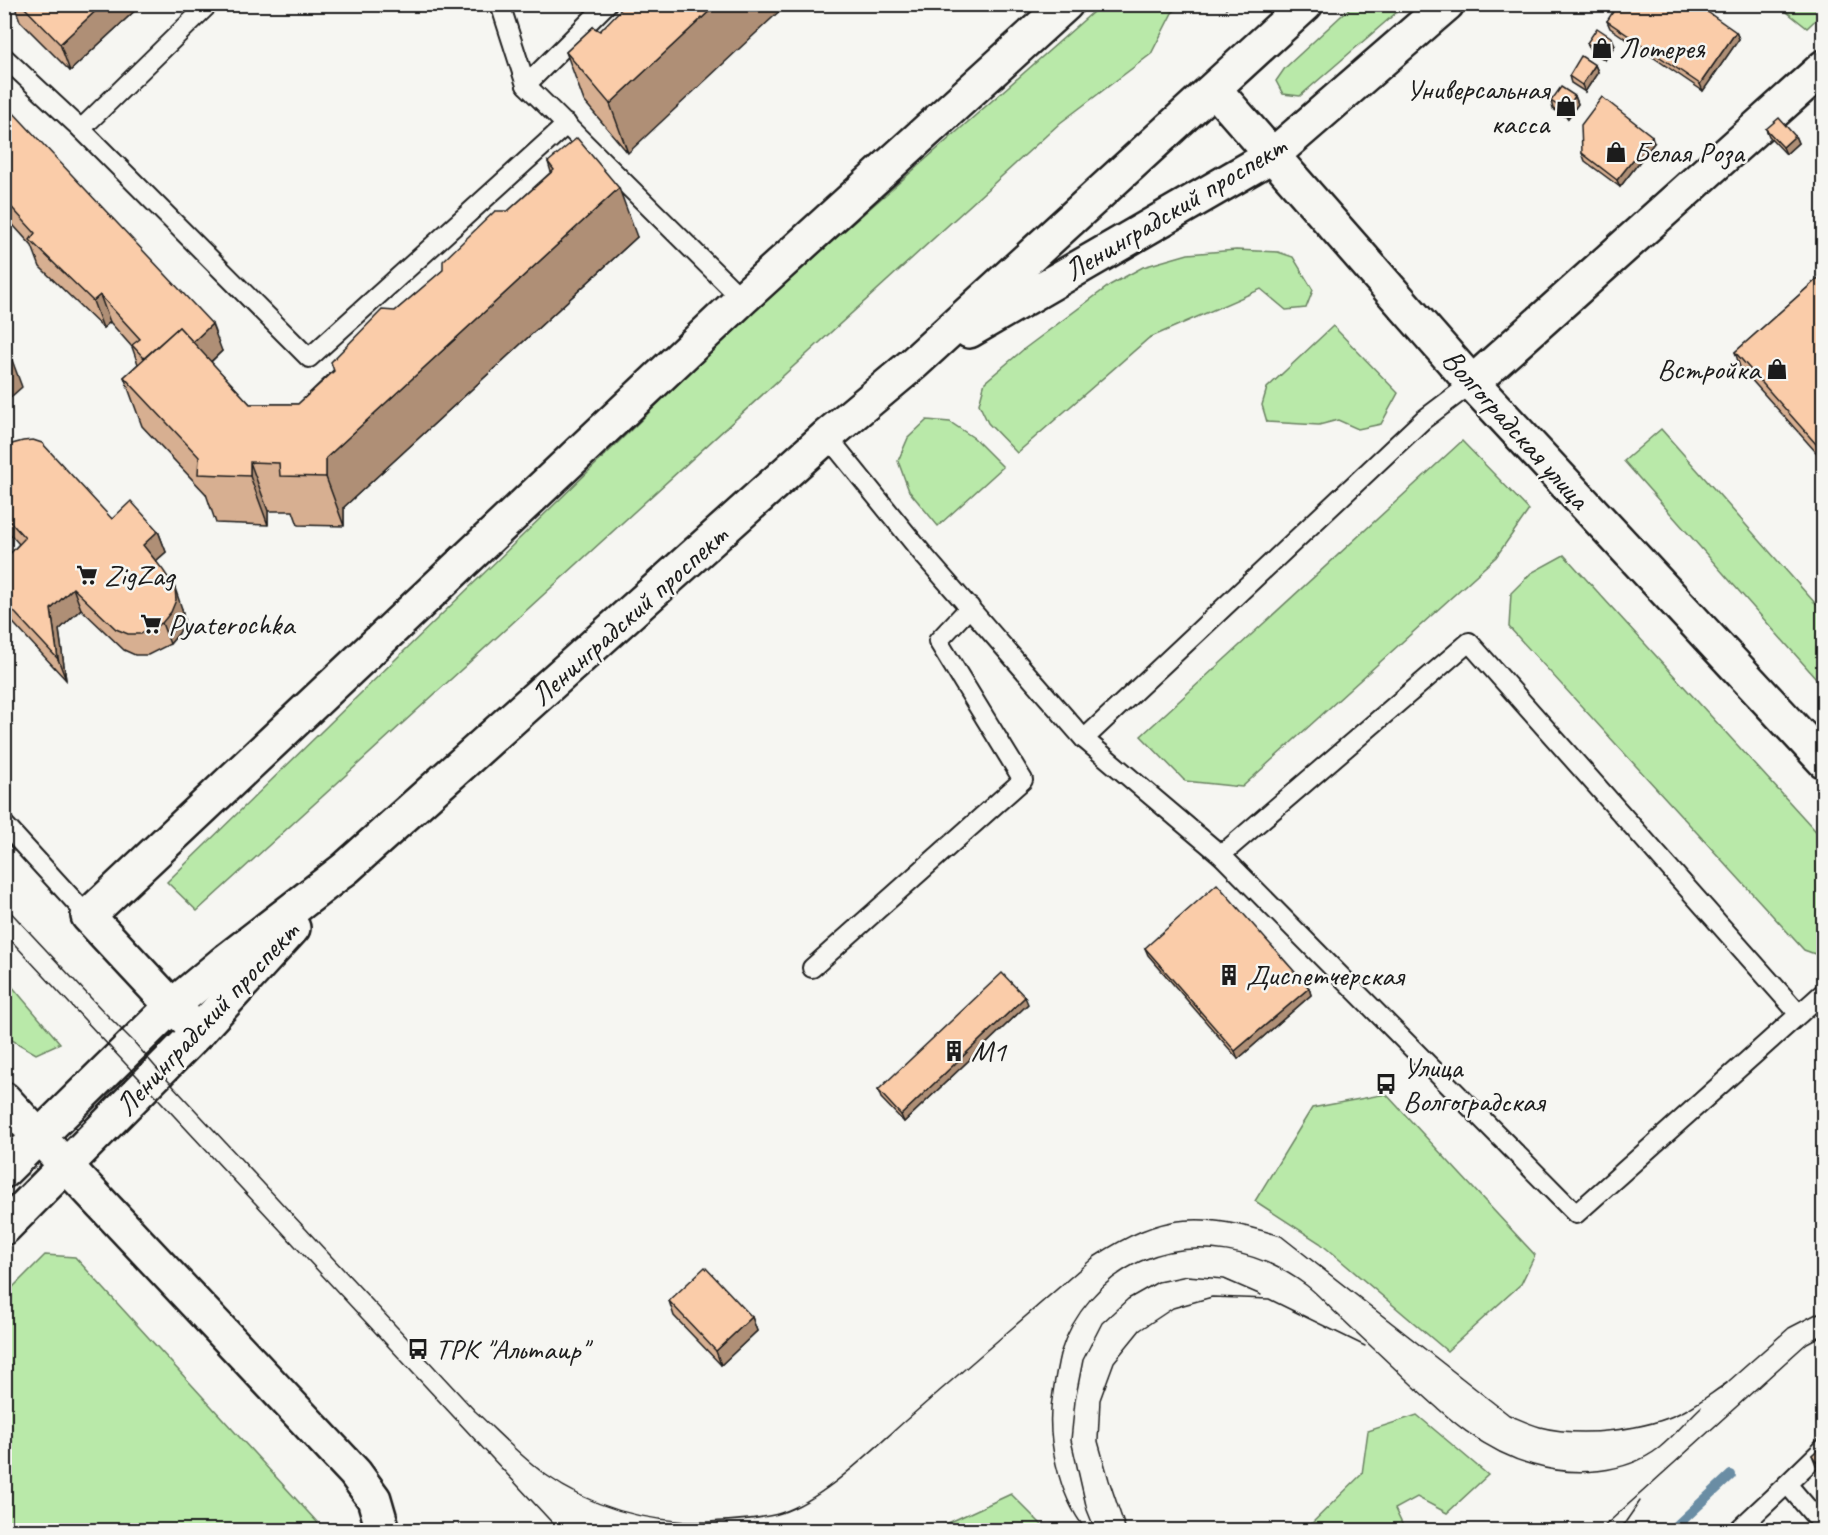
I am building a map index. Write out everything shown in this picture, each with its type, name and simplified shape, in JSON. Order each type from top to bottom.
[{"type":"street","points":[[199,1031],[172,1006],[88,916],[742,299],[1066,4]]},
{"type":"street","name":"Ленинградский проспект","points":[[4,1171],[172,1006],[227,960],[346,868],[827,436],[914,364],[1306,4]]},
{"type":"street","name":"Ленинградский проспект","points":[[914,364],[1273,155],[1447,4]]},
{"type":"street","points":[[1472,382],[1824,68]]},
{"type":"street","name":"Волгоградская улица","points":[[1215,90],[1472,382],[1824,761]]},
{"type":"street","name":"Ленинградский проспект","points":[[4,1228],[67,1167],[199,1031],[346,868]]},
{"type":"street","points":[[4,1099],[355,1473],[375,1499],[383,1530]]},
{"type":"lane","points":[[81,129],[209,4]]},
{"type":"lane","points":[[500,4],[526,85],[742,299]]},
{"type":"lane","points":[[526,85],[607,4]]},
{"type":"lane","points":[[4,57],[81,129],[309,358],[567,124]]},
{"type":"lane","points":[[1084,739],[1423,420],[1472,382]]},
{"type":"lane","points":[[827,436],[926,558],[1084,739],[1221,855],[1576,1214],[1824,992]]},
{"type":"lane","points":[[812,968],[1023,780],[938,641],[970,607]]},
{"type":"lane","points":[[1221,855],[1469,642],[1799,1014]]},
{"type":"lane","points":[[4,825],[88,916]]},
{"type":"lane","points":[[1737,1530],[1824,1448]]},
{"type":"lane","points":[[1787,1484],[1824,1527]]},
{"type":"green space","points":[[1354,4],[1405,5],[1300,96],[1283,94],[1276,81],[1285,68]]},
{"type":"green space","points":[[1101,5],[1182,5],[1172,13],[1151,54],[1060,123],[197,911],[167,882],[753,311]]},
{"type":"green space","points":[[1778,5],[1823,5],[1823,13],[1807,28]]},
{"type":"green space","points":[[1236,250],[1278,252],[1293,257],[1313,290],[1306,308],[1286,310],[1261,289],[1149,338],[1017,453],[988,423],[979,404],[985,382],[1024,349],[1110,285],[1143,267],[1188,254]]},
{"type":"green space","points":[[1333,326],[1398,393],[1381,424],[1358,429],[1338,420],[1319,425],[1267,422],[1262,405],[1267,388]]},
{"type":"green space","points":[[927,420],[950,422],[974,438],[1003,467],[938,526],[909,491],[898,461],[908,438]]},
{"type":"green space","points":[[1661,429],[1823,612],[1823,686],[1624,461]]},
{"type":"green space","points":[[1462,441],[1529,510],[1496,557],[1242,787],[1185,781],[1141,736]]},
{"type":"green space","points":[[1564,555],[1823,839],[1823,957],[1804,950],[1509,627],[1511,593],[1531,573]]},
{"type":"green space","points":[[4,978],[60,1043],[36,1054],[5,1036]]},
{"type":"green space","points":[[1386,1094],[1535,1255],[1521,1284],[1447,1351],[1320,1243],[1255,1201],[1312,1108]]},
{"type":"green space","points":[[45,1255],[75,1257],[317,1522],[321,1530],[5,1530],[5,1295]]},
{"type":"green space","points":[[1417,1415],[1488,1475],[1447,1513],[1417,1497],[1395,1509],[1405,1530],[1305,1530],[1362,1474],[1368,1431]]},
{"type":"green space","points":[[1011,1494],[1047,1530],[933,1530]]},
{"type":"building","points":[[21,4],[103,4],[60,44]]},
{"type":"building","points":[[626,4],[717,4],[610,104],[566,52],[593,27],[600,31]]},
{"type":"building","points":[[1618,4],[1696,4],[1736,32],[1700,84],[1607,21]]},
{"type":"building","points":[[1597,28],[1612,38],[1602,53],[1587,43]]},
{"type":"building","points":[[1581,56],[1595,65],[1582,85],[1569,76]]},
{"type":"building","points":[[1561,87],[1575,96],[1566,111],[1551,101]]},
{"type":"building","name":"Белая Роза","points":[[1602,97],[1652,136],[1617,180],[1582,153],[1581,125]]},
{"type":"building","points":[[9,108],[212,324],[193,342],[179,327],[144,358],[132,345],[140,339],[100,295],[93,301],[30,240],[35,233],[4,199],[4,112]]},
{"type":"building","points":[[1779,118],[1795,136],[1783,147],[1766,129]]},
{"type":"building","points":[[577,138],[619,188],[326,458],[326,477],[280,476],[279,463],[250,462],[250,476],[198,474],[199,457],[124,377],[179,327],[250,404],[298,404],[334,371],[331,362],[382,310],[395,311],[443,270],[443,261],[495,211],[508,211],[554,170],[548,162]]},
{"type":"building","points":[[1824,273],[1824,453],[1735,352]]},
{"type":"building","points":[[4,351],[12,360],[4,367]]},
{"type":"building","name":"ZigZag","points":[[33,440],[42,443],[112,519],[131,501],[158,531],[143,545],[175,588],[176,600],[171,612],[162,623],[141,634],[128,634],[116,629],[73,588],[51,609],[58,659],[4,601],[4,558],[25,538],[4,515],[4,451],[12,444]]},
{"type":"building","name":"Диспетчерская","points":[[1217,884],[1309,988],[1235,1051],[1145,948]]},
{"type":"building","name":"М1","points":[[1002,973],[1025,997],[901,1115],[878,1090]]},
{"type":"building","points":[[705,1267],[752,1317],[716,1351],[669,1301]]},
{"type":"building","points":[[1824,1444],[1824,1473],[1812,1455]]},
{"type":"waterway","points":[[1672,1530],[1731,1475]]},
{"type":"tram line","points":[[4,905],[134,1042],[475,1411],[546,1475],[583,1497],[623,1512],[665,1520],[709,1522],[765,1517],[797,1506],[830,1486],[862,1460],[1094,1257],[1142,1231],[1184,1220],[1229,1223],[1281,1236],[1509,1415],[1536,1426],[1575,1432],[1594,1432],[1652,1423],[1684,1411],[1727,1383]]},
{"type":"tram line","points":[[4,933],[559,1530]]},
{"type":"tram line","points":[[1086,1530],[1076,1516],[1061,1483],[1053,1446],[1051,1409],[1060,1354],[1072,1325],[1102,1287],[1127,1268],[1162,1254],[1183,1250],[1226,1251],[1268,1263],[1288,1273],[1315,1292],[1451,1420],[1498,1451],[1533,1465],[1582,1472],[1599,1471],[1631,1463],[1659,1448],[1701,1407]]},
{"type":"tram line","points":[[1095,1530],[1087,1510],[1071,1440],[1075,1401],[1083,1360],[1102,1323],[1128,1299],[1158,1282],[1187,1276],[1224,1279],[1261,1295]]},
{"type":"tram line","points":[[1126,1530],[1098,1441],[1100,1400],[1114,1362],[1140,1330],[1173,1308],[1212,1297],[1269,1299],[1365,1346]]},
{"type":"tram line","points":[[1721,1388],[1789,1328],[1824,1310]]},
{"type":"tram line","points":[[1600,1530],[1807,1343],[1824,1334]]},
{"type":"tram line","points":[[1620,1530],[1640,1501]]},
{"type":"place","name":"Лотерея","points":[[1602,48]]},
{"type":"place","name":"Универсальная касса","points":[[1566,106]]},
{"type":"place","name":"Белая Роза","points":[[1616,152]]},
{"type":"place","name":"Встройка","points":[[1777,369]]},
{"type":"place","name":"ZigZag","points":[[87,575]]},
{"type":"place","name":"Pyaterochka","points":[[151,624]]},
{"type":"place","name":"Диспетчерская","points":[[1229,975]]},
{"type":"place","name":"М1","points":[[954,1051]]},
{"type":"place","name":"Улица Волгоградская","points":[[1386,1084]]},
{"type":"place","name":"ТРК \"Альтаир\"","points":[[418,1349]]}]
